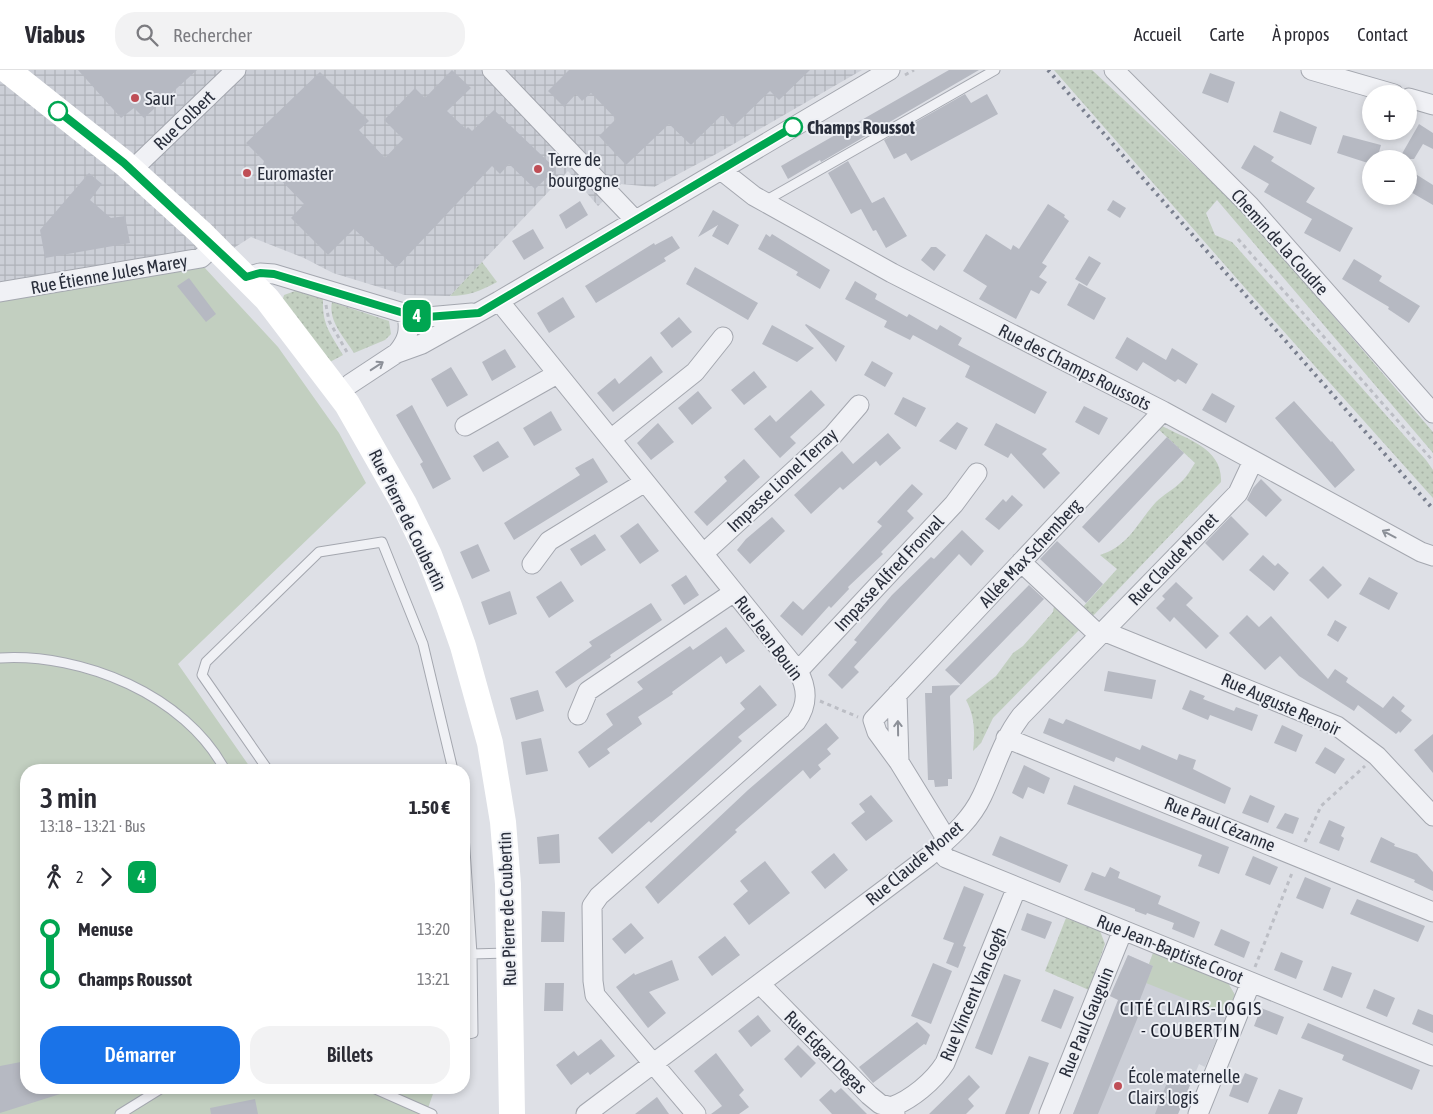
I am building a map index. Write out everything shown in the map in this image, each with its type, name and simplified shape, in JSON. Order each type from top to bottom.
[{"type":"main road","name":"Rue Pierre de Coubertin","points":[[7,70],[132,170],[214,246],[267,299],[322,371],[348,394],[429,555],[463,646],[490,743],[503,822],[510,953],[512,1114]]},
{"type":"street","name":"Rue Colbert","points":[[132,170],[236,70]]},
{"type":"street","points":[[397,353],[422,344],[499,302],[890,70]]},
{"type":"street","points":[[1311,70],[1342,74],[1371,85]]},
{"type":"street","name":"Chemin de la Coudre","points":[[1118,72],[1250,206],[1433,413]]},
{"type":"street","points":[[500,75],[635,220]]},
{"type":"street","points":[[1417,100],[1433,104]]},
{"type":"street","name":"Rue des Champs Roussots","points":[[721,170],[740,187],[949,304],[1163,411],[1421,552],[1433,556]]},
{"type":"street","name":"Rue Étienne Jules Marey","points":[[0,292],[201,258],[214,246]]},
{"type":"street","points":[[246,277],[260,273],[274,274],[407,314],[427,317],[479,313]]},
{"type":"street","name":"Rue Jean Bouin","points":[[499,302],[704,553],[804,681],[806,696],[803,712],[796,722],[599,896],[592,906],[593,981],[595,995],[696,1114]]},
{"type":"street","points":[[348,394],[397,353],[408,337],[410,327],[407,314]]},
{"type":"street","points":[[611,439],[695,372],[723,337]]},
{"type":"street","points":[[465,426],[558,374]]},
{"type":"street","name":"Impasse Lionel Terray","points":[[704,553],[833,435],[858,405]]},
{"type":"street","name":"Allée Max Schemberg","points":[[873,720],[1163,411]]},
{"type":"street","name":"Rue Claude Monet","points":[[586,1114],[760,984],[958,830],[982,797],[1006,738],[1021,716],[1238,493],[1253,461]]},
{"type":"street","name":"Impasse Alfred Fronval","points":[[798,671],[954,504],[977,474]]},
{"type":"street","points":[[532,564],[549,541],[645,482]]},
{"type":"street","points":[[1021,562],[1101,633]]},
{"type":"street","points":[[578,715],[588,691],[734,592]]},
{"type":"street","name":"Rue Auguste Renoir","points":[[1101,633],[1337,726],[1382,760],[1433,816]]},
{"type":"street","points":[[897,694],[899,762]]},
{"type":"street","points":[[873,720],[877,732],[899,762],[942,844]]},
{"type":"street","name":"Rue Paul Cézanne","points":[[1006,738],[1433,912]]},
{"type":"street","name":"Rue Jean-Baptiste Corot","points":[[942,844],[946,858],[1433,1056]]},
{"type":"street","name":"Rue Vincent Van Gogh","points":[[893,1110],[939,1073],[946,1063],[1017,887]]},
{"type":"street","name":"Rue Paul Gauguin","points":[[1049,1114],[1123,930]]},
{"type":"street","points":[[1203,1112],[1251,982]]},
{"type":"street","name":"Rue Edgar Degas","points":[[760,984],[869,1095],[880,1104],[893,1110]]},
{"type":"lane","points":[[765,201],[995,70]]},
{"type":"lane","points":[[264,764],[202,675],[206,662],[319,552],[382,542],[423,644],[452,764]]},
{"type":"lane","points":[[0,658],[38,660],[77,666],[138,688],[162,702],[190,724],[222,764]]},
{"type":"lane","points":[[470,924],[473,1033],[470,1034]]},
{"type":"lane","points":[[472,954],[510,953]]},
{"type":"lane","points":[[120,1114],[152,1094]]},
{"type":"lane","points":[[387,1094],[432,1114]]},
{"type":"path","points":[[1238,239],[1433,461]]},
{"type":"path","points":[[328,290],[326,304],[328,316],[347,352]]},
{"type":"path","points":[[806,696],[853,715],[873,720]]},
{"type":"shaded area","points":[[0,70],[862,70],[718,153],[654,187],[621,184],[598,206],[568,171],[450,296],[405,295],[333,273],[304,258],[251,237],[204,267],[0,302]]},
{"type":"shaded area","points":[[1153,953],[1228,983],[1235,995],[1205,1067],[1199,1064],[1178,1114],[1073,1114],[1119,1000],[1110,996],[1128,955],[1149,964]]},
{"type":"green space","points":[[1054,70],[1092,70],[1244,212],[1433,432],[1433,453],[1217,200],[1206,213],[1215,235],[1232,242],[1426,460],[1433,470],[1433,498],[1253,297]]},
{"type":"green space","points":[[482,262],[497,282],[474,292],[450,296]]},
{"type":"green space","points":[[204,267],[278,347],[339,433],[366,483],[178,664],[248,764],[20,764],[20,1094],[433,1094],[426,1114],[0,1114],[0,302]]},
{"type":"green space","points":[[298,290],[323,297],[325,321],[343,355],[328,363],[282,302],[284,295]]},
{"type":"green space","points":[[332,302],[389,321],[391,334],[385,340],[354,353],[332,316]]},
{"type":"green space","points":[[1162,426],[1192,440],[1210,453],[1220,470],[1221,482],[1092,617],[1082,608],[1117,569],[1100,555],[1110,551],[1125,540],[1156,502],[1183,480],[1195,463],[1157,428]]},
{"type":"green space","points":[[1054,606],[1080,629],[993,718],[981,743],[973,751],[974,725],[966,700],[996,676],[1013,653],[1023,646],[1053,612]]},
{"type":"green space","points":[[1066,918],[1100,931],[1105,944],[1089,990],[1045,971]]},
{"type":"green space","points":[[1153,953],[1228,983],[1235,995],[1226,1015],[1146,983],[1153,966],[1149,964]]},
{"type":"building","name":"Saur","points":[[78,70],[197,70],[144,118],[134,108],[121,118]]},
{"type":"building","points":[[452,70],[471,88],[447,111],[466,129],[468,127],[472,131],[494,110],[556,169],[535,189],[509,164],[500,174],[492,166],[396,268],[354,229],[328,255],[291,218],[304,204],[277,176],[271,177],[262,168],[264,161],[246,143],[320,72],[369,121],[359,130],[385,158],[403,139],[384,120],[415,88],[425,98]]},
{"type":"building","points":[[569,70],[810,70],[779,100],[770,91],[733,127],[723,114],[691,145],[669,124],[626,165],[599,136],[616,119],[591,93],[582,101],[576,94],[564,107],[548,91]]},
{"type":"building","points":[[949,70],[979,70],[821,162],[820,160],[788,179],[781,166]]},
{"type":"building","points":[[1210,73],[1235,82],[1228,103],[1202,93]]},
{"type":"building","points":[[965,94],[971,103],[987,94],[998,114],[911,161],[906,153],[894,159],[884,140]]},
{"type":"building","points":[[1280,111],[1317,127],[1311,145],[1273,132]]},
{"type":"building","points":[[1419,124],[1433,133],[1433,149],[1423,144],[1417,154],[1417,150],[1404,150],[1410,140],[1417,140],[1417,128]]},
{"type":"building","points":[[1343,135],[1381,145],[1380,150],[1362,150],[1362,161],[1337,153]]},
{"type":"building","points":[[1254,145],[1274,157],[1271,161],[1315,188],[1306,202],[1353,228],[1340,252],[1304,233],[1312,219],[1264,192],[1269,184],[1241,168]]},
{"type":"building","points":[[848,161],[872,203],[884,197],[907,236],[886,248],[876,230],[873,231],[861,209],[851,214],[828,173]]},
{"type":"building","points":[[89,173],[102,184],[90,200],[111,218],[125,216],[130,243],[45,258],[40,230]]},
{"type":"building","points":[[1417,175],[1433,185],[1433,205],[1417,196]]},
{"type":"building","points":[[1113,200],[1126,208],[1120,218],[1107,210]]},
{"type":"building","points":[[580,201],[588,215],[566,229],[559,215]]},
{"type":"building","points":[[1048,204],[1065,215],[1064,217],[1069,221],[1042,263],[1047,266],[1039,277],[1047,282],[1039,294],[1031,290],[1016,319],[979,299],[987,286],[963,271],[986,234],[1011,250],[1013,245],[1019,249]]},
{"type":"building","points":[[713,210],[739,225],[728,245],[712,236],[718,225],[698,237]]},
{"type":"building","points":[[533,229],[544,248],[524,260],[512,241]]},
{"type":"building","points":[[766,234],[770,237],[772,234],[830,270],[820,289],[796,275],[798,272],[758,249]]},
{"type":"building","points":[[672,236],[680,248],[664,258],[666,261],[596,303],[585,286],[654,243],[655,245]]},
{"type":"building","points":[[931,247],[936,247],[946,255],[934,271],[921,260]]},
{"type":"building","points":[[1089,256],[1101,263],[1087,286],[1075,279]]},
{"type":"building","points":[[1354,259],[1382,276],[1379,281],[1420,306],[1409,323],[1388,309],[1389,307],[1342,279]]},
{"type":"building","points":[[695,267],[758,303],[748,320],[686,284]]},
{"type":"building","points":[[189,278],[216,314],[206,322],[177,286]]},
{"type":"building","points":[[855,281],[877,294],[875,299],[907,317],[909,314],[937,330],[940,325],[962,338],[958,345],[1047,392],[1035,414],[965,377],[970,366],[913,335],[910,340],[884,327],[887,321],[845,299]]},
{"type":"building","points":[[1079,283],[1106,298],[1094,320],[1067,305]]},
{"type":"building","points":[[563,297],[575,317],[549,333],[537,313]]},
{"type":"building","points":[[679,317],[692,332],[672,348],[660,333]]},
{"type":"building","points":[[772,325],[814,348],[797,362],[762,344]]},
{"type":"building","points":[[805,325],[845,346],[836,362]]},
{"type":"building","points":[[1127,337],[1166,360],[1172,348],[1198,364],[1186,384],[1178,379],[1175,382],[1143,362],[1137,371],[1115,358]]},
{"type":"building","points":[[505,349],[516,367],[492,381],[482,362]]},
{"type":"building","points":[[651,356],[663,372],[613,412],[597,393],[615,378],[619,384]]},
{"type":"building","points":[[872,361],[893,373],[885,387],[864,375]]},
{"type":"building","points":[[451,367],[468,395],[447,407],[431,379]]},
{"type":"building","points":[[754,371],[767,387],[744,405],[731,390]]},
{"type":"building","points":[[811,390],[825,405],[790,437],[796,443],[780,458],[754,429],[770,415],[776,422]]},
{"type":"building","points":[[698,391],[712,408],[692,425],[678,408]]},
{"type":"building","points":[[1212,393],[1235,406],[1226,423],[1202,410]]},
{"type":"building","points":[[903,397],[926,408],[916,427],[894,414]]},
{"type":"building","points":[[1294,401],[1332,441],[1355,470],[1335,488],[1275,418]]},
{"type":"building","points":[[412,405],[451,479],[433,489],[420,464],[423,462],[396,415]]},
{"type":"building","points":[[1084,406],[1108,418],[1099,435],[1075,422]]},
{"type":"building","points":[[551,411],[562,430],[534,446],[523,428]]},
{"type":"building","points":[[957,422],[968,428],[956,450],[939,441]]},
{"type":"building","points":[[658,423],[674,442],[651,460],[637,443]]},
{"type":"building","points":[[996,423],[1047,449],[1042,454],[1060,473],[1044,489],[1011,453],[1008,458],[984,445]]},
{"type":"building","points":[[888,433],[901,448],[880,466],[876,461],[843,490],[840,487],[811,514],[794,495],[842,451],[853,464]]},
{"type":"building","points":[[1167,437],[1184,453],[1099,543],[1082,527]]},
{"type":"building","points":[[498,441],[509,457],[483,472],[473,456]]},
{"type":"building","points":[[593,458],[608,482],[514,540],[504,523],[580,475],[575,468]]},
{"type":"building","points":[[744,459],[760,477],[707,526],[694,512],[727,481],[724,477]]},
{"type":"building","points":[[1261,479],[1282,500],[1266,517],[1247,500],[1253,488]]},
{"type":"building","points":[[912,484],[923,494],[907,511],[914,518],[881,552],[883,554],[848,587],[849,589],[831,608],[829,606],[802,636],[780,616],[793,601],[803,610],[882,526],[877,522]]},
{"type":"building","points":[[1012,495],[1023,505],[999,530],[985,519],[1003,499],[1006,502]]},
{"type":"building","points":[[1231,516],[1249,534],[1223,561],[1205,543]]},
{"type":"building","points":[[772,517],[785,531],[750,564],[737,550],[746,539]]},
{"type":"building","points":[[638,523],[659,551],[640,564],[620,536]]},
{"type":"building","points":[[962,530],[984,551],[971,566],[959,554],[854,667],[859,672],[842,689],[828,675],[857,642],[854,640],[892,595],[931,557],[934,559]]},
{"type":"building","points":[[595,534],[606,550],[581,566],[570,549]]},
{"type":"building","points":[[1057,541],[1103,584],[1086,603],[1040,559]]},
{"type":"building","points":[[478,544],[490,571],[472,579],[460,552]]},
{"type":"building","points":[[1263,555],[1275,566],[1278,563],[1289,573],[1274,591],[1249,570]]},
{"type":"building","points":[[1323,566],[1342,585],[1328,599],[1309,580]]},
{"type":"building","points":[[686,575],[699,595],[684,605],[671,585]]},
{"type":"building","points":[[1369,577],[1398,593],[1389,610],[1359,594]]},
{"type":"building","points":[[561,581],[574,601],[549,618],[536,597]]},
{"type":"building","points":[[1176,582],[1193,598],[1186,605],[1219,636],[1206,649],[1174,617],[1170,622],[1156,608],[1165,599],[1162,596]]},
{"type":"building","points":[[1029,585],[1044,599],[961,685],[945,670]]},
{"type":"building","points":[[510,591],[517,614],[489,625],[481,602]]},
{"type":"building","points":[[651,603],[662,620],[566,688],[555,672],[592,646],[589,642]]},
{"type":"building","points":[[1247,615],[1259,627],[1271,616],[1328,679],[1335,669],[1348,678],[1346,682],[1383,708],[1393,696],[1405,706],[1401,711],[1412,720],[1400,733],[1399,731],[1396,734],[1358,705],[1354,711],[1299,676],[1280,656],[1265,670],[1229,633]]},
{"type":"building","points":[[1335,620],[1347,627],[1338,642],[1327,635]]},
{"type":"building","points":[[726,627],[745,651],[726,664],[721,656],[672,692],[673,694],[638,717],[642,724],[607,749],[610,753],[589,768],[578,752],[613,725],[606,714],[643,689],[637,682],[690,646],[693,650]]},
{"type":"building","points":[[1108,671],[1156,680],[1152,699],[1104,691]]},
{"type":"building","points":[[760,685],[777,705],[738,737],[742,741],[651,823],[649,821],[612,854],[598,838],[745,709],[740,703]]},
{"type":"building","points":[[961,685],[950,696],[952,779],[948,779],[948,786],[935,787],[934,780],[928,780],[925,693],[932,693],[932,686]]},
{"type":"building","points":[[538,690],[544,711],[516,720],[510,698]]},
{"type":"building","points":[[1190,690],[1205,696],[1203,699],[1234,711],[1236,707],[1258,715],[1252,731],[1210,715],[1208,720],[1182,709]]},
{"type":"building","points":[[1049,718],[1063,724],[1066,719],[1140,750],[1142,745],[1177,760],[1179,754],[1196,760],[1193,769],[1231,788],[1225,804],[1116,757],[1114,762],[1043,733]]},
{"type":"building","points":[[826,723],[839,738],[827,749],[831,754],[818,765],[821,769],[810,779],[803,770],[735,830],[737,832],[658,904],[645,887],[748,790]]},
{"type":"building","points":[[1282,725],[1303,735],[1296,752],[1274,743]]},
{"type":"building","points":[[1433,734],[1433,773],[1414,750]]},
{"type":"building","points":[[541,738],[548,771],[526,775],[521,742]]},
{"type":"building","points":[[1325,747],[1345,759],[1335,774],[1315,763]]},
{"type":"building","points":[[1024,765],[1050,778],[1044,794],[1028,787],[1023,799],[1012,793]]},
{"type":"building","points":[[1074,785],[1229,847],[1219,874],[1198,866],[1202,855],[1067,804]]},
{"type":"building","points":[[871,795],[893,821],[866,841],[851,823],[865,812],[859,804]]},
{"type":"building","points":[[1250,795],[1275,806],[1268,823],[1242,813]]},
{"type":"building","points":[[1285,813],[1299,818],[1293,834],[1276,828]]},
{"type":"building","points":[[1329,820],[1345,827],[1341,836],[1344,838],[1339,851],[1319,843]]},
{"type":"building","points":[[559,834],[560,863],[539,864],[537,837]]},
{"type":"building","points":[[1000,836],[1068,865],[1060,883],[992,855]]},
{"type":"building","points":[[1381,837],[1395,844],[1394,846],[1417,854],[1433,872],[1433,891],[1414,882],[1415,880],[1370,862]]},
{"type":"building","points":[[834,853],[848,870],[825,889],[811,872]]},
{"type":"building","points":[[1253,856],[1278,867],[1270,885],[1245,875]]},
{"type":"building","points":[[765,861],[790,893],[749,925],[733,904],[748,891],[740,881]]},
{"type":"building","points":[[1110,867],[1120,872],[1118,878],[1161,896],[1158,904],[1200,922],[1194,938],[1172,929],[1174,923],[1147,913],[1146,915],[1135,911],[1135,909],[1084,890],[1092,872],[1105,877]]},
{"type":"building","points":[[1305,877],[1331,888],[1323,909],[1296,898]]},
{"type":"building","points":[[964,886],[984,894],[963,946],[966,947],[958,968],[946,963],[954,943],[943,939]]},
{"type":"building","points":[[1357,899],[1425,926],[1418,942],[1350,914]]},
{"type":"building","points":[[542,911],[565,912],[564,942],[541,942]]},
{"type":"building","points":[[1027,913],[1052,922],[1045,939],[1021,930]]},
{"type":"building","points":[[631,923],[644,938],[625,954],[612,939]]},
{"type":"building","points":[[1221,929],[1250,942],[1244,958],[1214,945]]},
{"type":"building","points":[[725,936],[740,955],[712,976],[698,957]]},
{"type":"building","points":[[1281,952],[1303,961],[1296,979],[1274,970]]},
{"type":"building","points":[[1128,955],[1153,966],[1134,1015],[1138,1017],[1098,1114],[1073,1114],[1118,1000],[1110,996]]},
{"type":"building","points":[[672,960],[679,980],[649,992],[666,1013],[648,1028],[616,987],[634,973],[635,975]]},
{"type":"building","points":[[933,963],[952,971],[931,1024],[911,1016]]},
{"type":"building","points":[[1332,966],[1352,973],[1342,998],[1323,990]]},
{"type":"building","points":[[1004,974],[1021,980],[992,1055],[975,1048]]},
{"type":"building","points":[[545,983],[564,983],[563,1011],[544,1011]]},
{"type":"building","points":[[1054,989],[1074,997],[1061,1029],[1041,1021]]},
{"type":"building","points":[[1374,989],[1395,998],[1387,1017],[1366,1008]]},
{"type":"building","points":[[1261,1008],[1284,1017],[1277,1035],[1254,1026]]},
{"type":"building","points":[[1418,1009],[1433,1015],[1433,1033],[1412,1024]]},
{"type":"building","points":[[758,1015],[771,1031],[751,1047],[738,1031]]},
{"type":"building","points":[[917,1022],[930,1035],[926,1045],[924,1044],[873,1083],[859,1067]]},
{"type":"building","points":[[1308,1023],[1420,1070],[1412,1090],[1342,1060],[1344,1055],[1301,1038]]},
{"type":"building","points":[[601,1039],[615,1056],[590,1075],[588,1072],[571,1085],[556,1065],[574,1051],[578,1056]]},
{"type":"building","points":[[798,1045],[816,1063],[801,1078],[784,1059]]},
{"type":"building","points":[[716,1053],[744,1090],[739,1095],[749,1107],[739,1114],[711,1114],[722,1106],[694,1071]]},
{"type":"building","points":[[1029,1056],[1049,1063],[1029,1114],[1005,1114]]},
{"type":"building","points":[[20,1062],[20,1094],[60,1094],[0,1113],[0,1066]]},
{"type":"building","points":[[1171,1072],[1192,1080],[1178,1114],[1155,1114]]},
{"type":"building","points":[[1245,1073],[1258,1078],[1248,1103],[1229,1096],[1235,1080],[1241,1082]]},
{"type":"building","points":[[969,1075],[980,1087],[968,1099],[974,1106],[966,1114],[929,1114]]},
{"type":"building","points":[[841,1088],[867,1114],[832,1114],[819,1100],[831,1089],[835,1093]]},
{"type":"building","points":[[1279,1089],[1303,1098],[1297,1114],[1268,1114]]},
{"type":"building","points":[[657,1097],[669,1114],[635,1114]]},
{"type":"building","points":[[255,1099],[258,1114],[211,1114],[210,1108]]},
{"type":"railway","points":[[1048,70],[1433,509]]},
{"type":"bus line","name":"4","points":[[58,111],[124,163],[246,277],[260,273],[274,274],[303,281],[407,314],[427,317],[479,313],[793,127]]},
{"type":"place","name":"Saur","points":[[135,98]]},
{"type":"place","name":"Champs Roussot","points":[[793,127]]},
{"type":"place","name":"Terre de bourgogne","points":[[538,169]]},
{"type":"place","name":"Euromaster","points":[[247,173]]},
{"type":"place","name":"École maternelle Clairs logis","points":[[1118,1086]]},
{"type":"district","name":"CITÉ CLAIRS-LOGIS - COUBERTIN","points":[[1191,1019]]}]
